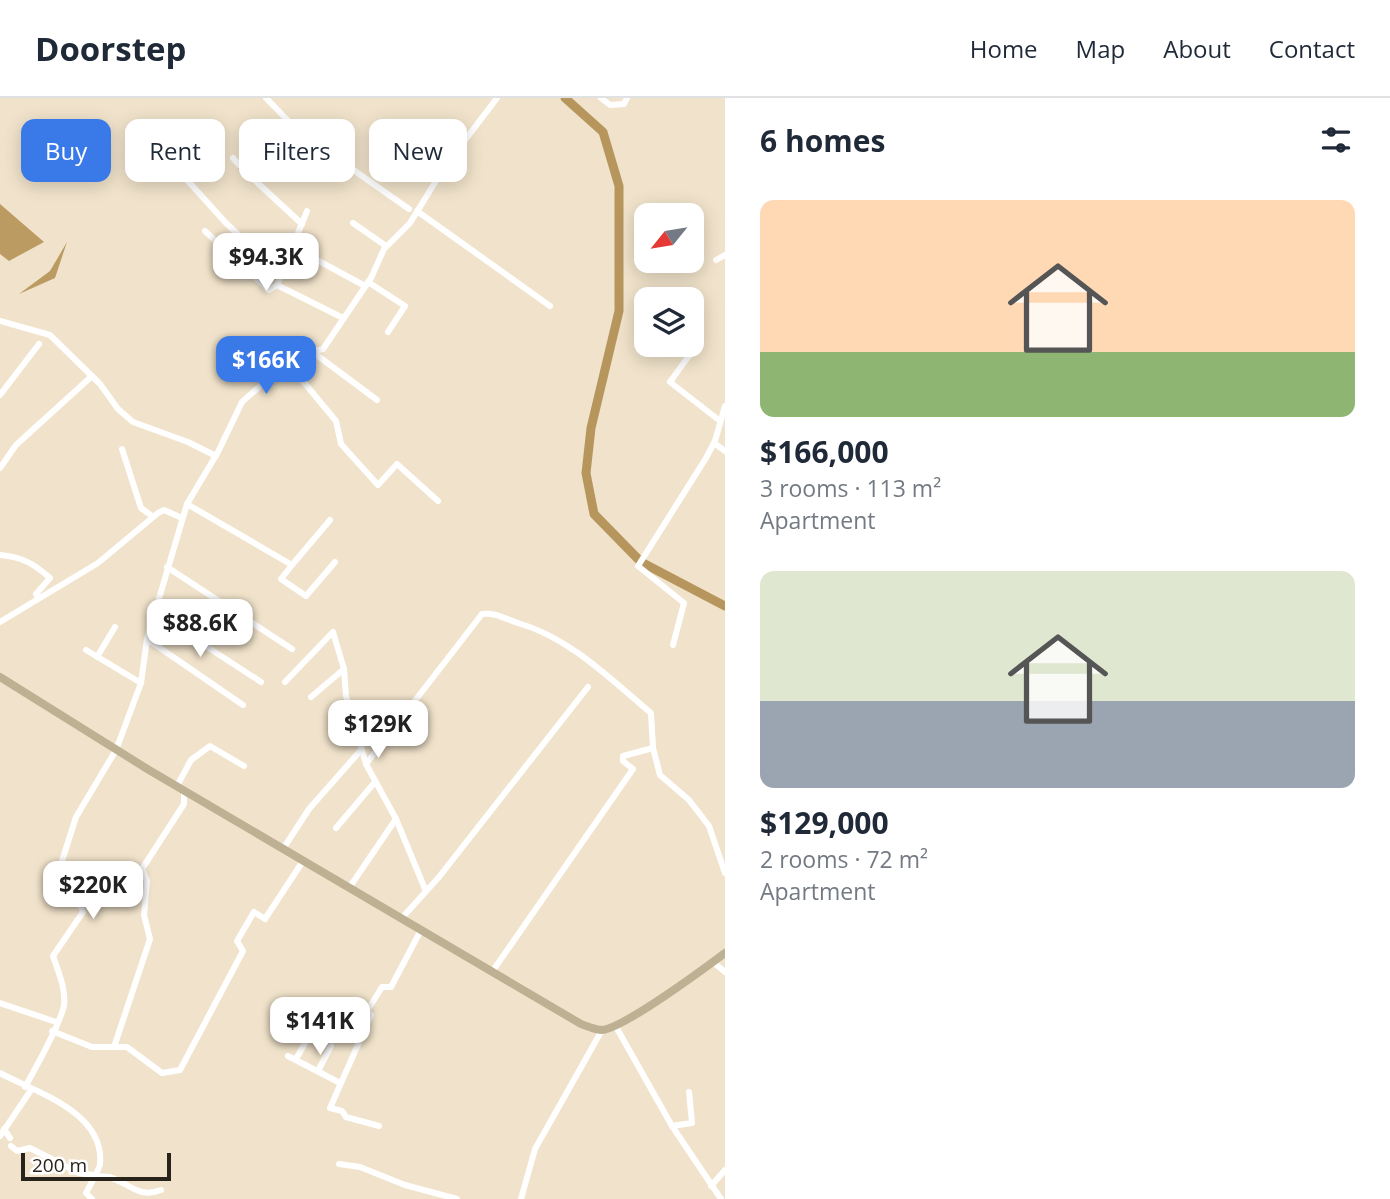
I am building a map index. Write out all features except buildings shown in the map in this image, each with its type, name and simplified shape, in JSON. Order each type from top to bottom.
[{"type":"main road","points":[[0,677],[116,750],[581,1024],[602,1030],[615,1025],[725,953]]},
{"type":"street","points":[[266,98],[278,114],[298,131],[550,306]]},
{"type":"street","points":[[467,138],[497,98]]},
{"type":"street","points":[[601,98],[610,105],[624,104],[627,98]]},
{"type":"street","points":[[233,158],[239,164]]},
{"type":"street","points":[[189,182],[226,223],[281,275],[277,285],[268,290],[205,231]]},
{"type":"street","points":[[257,182],[302,224]]},
{"type":"street","points":[[161,1190],[152,1195],[136,1194],[107,1176],[79,1174],[30,1148],[17,1152],[2,1133],[28,1100],[28,1088],[64,1006],[62,986],[53,956],[83,912],[80,904],[66,898],[56,880],[76,817],[116,750],[141,683],[147,639],[187,504],[242,402],[294,356],[323,349],[366,284],[386,246],[398,236],[433,182]]},
{"type":"street","points":[[307,211],[294,243],[295,248],[405,306],[388,332]]},
{"type":"street","points":[[353,223],[386,246]]},
{"type":"street","points":[[716,260],[725,255]]},
{"type":"street","points":[[277,285],[343,318]]},
{"type":"street","points":[[0,321],[50,335],[133,422],[188,442],[215,456]]},
{"type":"street","points":[[0,395],[38,344]]},
{"type":"street","points":[[314,353],[377,400]]},
{"type":"street","points":[[688,357],[670,382],[720,421]]},
{"type":"street","points":[[287,362],[336,421],[341,444],[378,485],[397,464],[438,501]]},
{"type":"street","points":[[0,468],[16,445],[92,376]]},
{"type":"street","points":[[673,645],[684,603],[638,566],[714,443],[725,406]]},
{"type":"street","points":[[714,443],[725,451]]},
{"type":"street","points":[[122,449],[141,508],[152,516]]},
{"type":"street","points":[[187,504],[292,565]]},
{"type":"street","points":[[0,622],[98,563],[152,516],[164,510],[182,518]]},
{"type":"street","points":[[330,520],[281,579],[306,596],[335,562]]},
{"type":"street","points":[[0,555],[27,560],[50,578],[36,594],[38,598]]},
{"type":"street","points":[[167,567],[292,649]]},
{"type":"street","points":[[155,613],[261,682]]},
{"type":"street","points":[[366,764],[482,614],[491,613],[530,626],[568,644],[651,713],[653,748],[660,775],[689,800],[709,825],[725,873]]},
{"type":"street","points":[[97,657],[115,627]]},
{"type":"street","points":[[285,682],[333,632],[344,668],[346,696],[366,764],[396,819],[425,889]]},
{"type":"street","points":[[147,639],[243,705]]},
{"type":"street","points":[[86,650],[141,683]]},
{"type":"street","points":[[311,697],[344,668]]},
{"type":"street","points":[[401,919],[425,889],[439,877],[589,687]]},
{"type":"street","points":[[114,1047],[150,939],[144,915],[146,881],[142,869],[184,804],[181,788],[191,760],[211,746],[244,766]]},
{"type":"street","points":[[492,972],[633,769],[623,757],[653,748]]},
{"type":"street","points":[[283,849],[309,809],[361,750]]},
{"type":"street","points":[[336,828],[375,782]]},
{"type":"street","points":[[349,888],[396,819]]},
{"type":"street","points":[[52,1031],[92,1047],[127,1047],[162,1073],[180,1070],[243,951],[237,941],[254,912],[265,919],[303,861]]},
{"type":"street","points":[[379,1126],[346,1117],[342,1111],[330,1108],[371,1014],[367,1011],[382,987],[391,987],[421,930]]},
{"type":"street","points":[[713,962],[725,972]]},
{"type":"street","points":[[0,1003],[56,1022]]},
{"type":"street","points":[[615,1025],[673,1126],[721,1199]]},
{"type":"street","points":[[521,1199],[534,1149],[602,1030]]},
{"type":"street","points":[[296,1059],[309,1035]]},
{"type":"street","points":[[318,1071],[331,1045]]},
{"type":"street","points":[[288,1056],[340,1083]]},
{"type":"street","points":[[0,1073],[57,1101],[84,1121],[97,1144],[101,1166],[92,1176],[86,1193],[92,1199]]},
{"type":"street","points":[[673,1126],[692,1124],[689,1092]]},
{"type":"street","points":[[339,1164],[360,1167],[405,1185],[457,1199]]},
{"type":"street","points":[[711,1186],[725,1170]]},
{"type":"shaded area","points":[[0,204],[44,242],[9,261],[0,254]]},
{"type":"shaded area","points":[[67,242],[55,278],[19,294],[50,271]]},
{"type":"waterway","points":[[565,98],[603,132],[619,186],[619,311],[591,428],[586,473],[594,514],[641,562],[725,606]]}]
